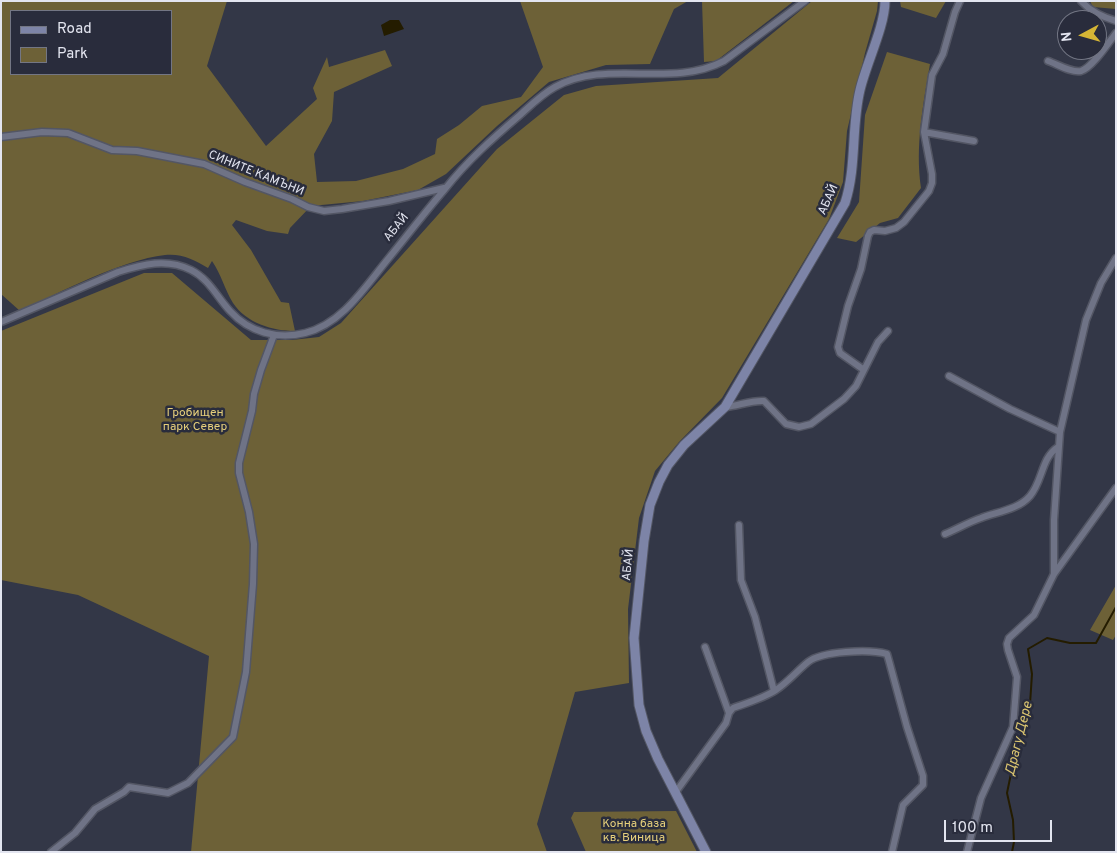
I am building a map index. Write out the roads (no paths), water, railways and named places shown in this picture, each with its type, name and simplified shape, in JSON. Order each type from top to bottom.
[{"type":"street","name":"АБАЙ","points":[[1,322],[127,269],[152,263],[166,263],[192,270],[214,290],[229,310],[242,323],[256,331],[290,336],[321,328],[338,316],[355,299],[445,188],[472,158],[501,130],[555,88],[574,79],[596,74],[671,75],[693,73],[711,68],[724,61],[805,1]]},
{"type":"street","name":"АБАЙ","points":[[706,852],[658,759],[646,731],[639,705],[636,685],[634,638],[644,541],[650,505],[668,465],[684,445],[725,407],[844,203],[849,189],[858,99],[879,29],[885,1]]},
{"type":"street","points":[[864,370],[840,353],[838,347],[848,306],[861,269],[870,232],[896,228],[904,222],[929,192],[932,174],[924,132],[932,75],[943,54],[960,1]]},
{"type":"street","points":[[1081,1],[1089,10],[1116,21]]},
{"type":"street","points":[[1048,61],[1081,71],[1088,68],[1116,33]]},
{"type":"street","name":"СИНИТЕ КАМЪНИ","points":[[1,137],[42,132],[68,133],[112,150],[137,151],[204,164],[308,207],[324,210],[389,201],[445,188]]},
{"type":"street","points":[[924,132],[974,141]]},
{"type":"street","points":[[1054,574],[1054,520],[1060,432],[1086,320],[1101,283],[1116,258]]},
{"type":"street","points":[[725,407],[758,400],[764,401],[786,424],[800,427],[811,424],[844,400],[856,386],[878,342],[888,331]]},
{"type":"street","points":[[51,852],[75,833],[95,809],[129,787],[168,793],[188,783],[233,737],[246,672],[254,584],[254,544],[250,512],[239,473],[239,464],[252,412],[254,394],[274,335]]},
{"type":"street","points":[[949,376],[1010,409],[1060,432]]},
{"type":"street","points":[[945,534],[980,518],[1024,502],[1034,489],[1050,452],[1058,447]]},
{"type":"street","points":[[967,852],[981,798],[1013,727],[1017,677],[1008,650],[1009,638],[1034,615],[1054,574],[1116,488]]},
{"type":"street","points":[[739,525],[741,580],[754,617],[774,691]]},
{"type":"street","points":[[675,793],[726,723],[728,713],[705,647]]},
{"type":"street","points":[[728,713],[733,708],[774,691],[809,661],[816,658],[848,651],[880,652],[886,654],[907,727],[924,776],[923,785],[903,805],[892,852]]},
{"type":"waterway","name":"Драгу Дере","points":[[1012,852],[1014,842],[1013,820],[1007,793],[1014,759],[1030,704],[1032,674],[1028,649],[1047,638],[1070,643],[1096,643],[1116,607]]},
{"type":"park label","name":"Гробищен парк Север","points":[[195,421]]},
{"type":"park label","name":"Конна база кв. Виница","points":[[634,832]]}]
